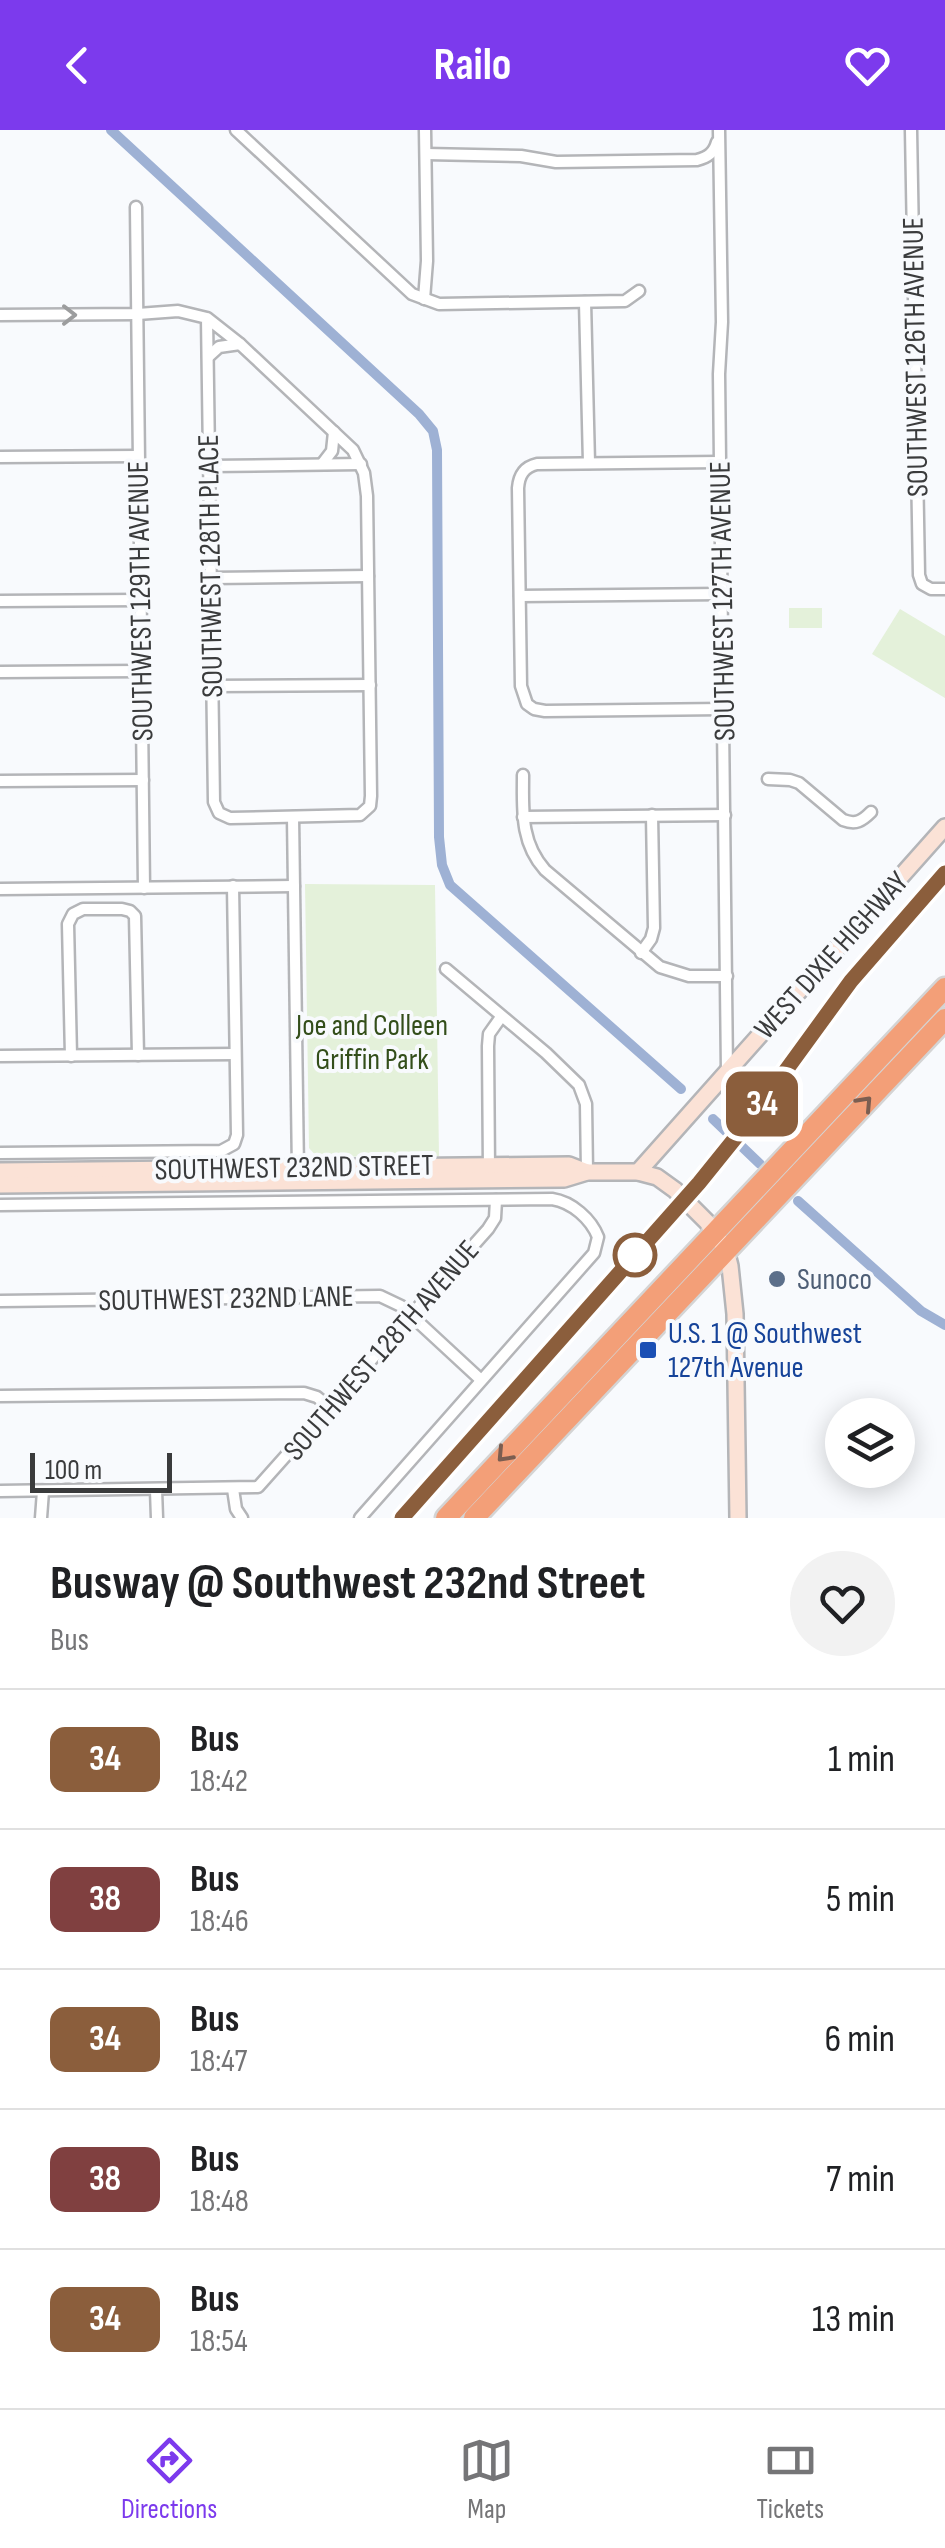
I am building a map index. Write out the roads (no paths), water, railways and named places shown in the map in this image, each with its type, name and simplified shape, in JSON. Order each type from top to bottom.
[{"type":"highway","points":[[474,1518],[541,1445],[545,1429],[703,1262],[819,1122],[943,995]]},
{"type":"highway","points":[[446,1518],[945,1018]]},
{"type":"street","points":[[236,130],[412,294],[424,299],[439,304],[625,302],[640,292]]},
{"type":"street","points":[[424,299],[426,130]]},
{"type":"street","name":"SOUTHWEST 126TH AVENUE","points":[[911,130],[919,574],[922,584],[945,589]]},
{"type":"street","points":[[426,154],[521,156],[556,162],[697,160],[707,158],[714,150],[719,133]]},
{"type":"street","name":"SOUTHWEST 127TH AVENUE","points":[[719,133],[727,1072]]},
{"type":"street","name":"SOUTHWEST 129TH AVENUE","points":[[136,208],[144,888]]},
{"type":"street","points":[[585,302],[589,463]]},
{"type":"street","points":[[0,315],[178,311],[206,318],[240,344],[334,432],[361,464],[367,488],[372,796],[367,810],[356,816],[293,817],[298,1175]]},
{"type":"street","name":"SOUTHWEST 128TH PLACE","points":[[206,318],[214,797],[219,813],[230,818],[293,817]]},
{"type":"street","points":[[208,358],[219,347],[240,344]]},
{"type":"street","points":[[322,464],[332,451],[334,432]]},
{"type":"street","points":[[0,457],[138,456]]},
{"type":"street","points":[[720,462],[537,464],[521,474],[518,488],[525,701],[545,710],[724,708]]},
{"type":"street","points":[[208,466],[361,464]]},
{"type":"street","points":[[210,578],[368,576]]},
{"type":"street","points":[[520,596],[722,594]]},
{"type":"street","points":[[0,601],[140,600]]},
{"type":"street","points":[[0,672],[141,671]]},
{"type":"street","points":[[212,686],[370,685]]},
{"type":"street","points":[[523,775],[523,817],[529,845],[554,878],[660,968],[676,974],[727,976]]},
{"type":"street","points":[[768,779],[799,783],[851,823],[864,820],[872,812]]},
{"type":"street","points":[[0,781],[142,780]]},
{"type":"street","points":[[523,817],[725,814]]},
{"type":"street","points":[[641,953],[654,928],[652,815]]},
{"type":"street","name":"WEST DIXIE HIGHWAY","points":[[638,1172],[945,826]]},
{"type":"street","points":[[0,1154],[221,1151],[232,1147],[237,1134],[233,886]]},
{"type":"street","points":[[0,889],[294,886]]},
{"type":"street","points":[[71,1056],[68,924],[73,914],[84,909],[122,909],[135,916],[138,1055]]},
{"type":"street","points":[[446,969],[546,1053],[582,1090],[586,1104],[586,1172]]},
{"type":"street","points":[[489,1173],[488,1034],[501,1016]]},
{"type":"street","points":[[0,1056],[235,1054]]},
{"type":"street","name":"SOUTHWEST 232ND STREET","points":[[0,1185],[489,1173],[569,1165],[586,1172],[638,1172],[657,1177],[721,1240]]},
{"type":"street","name":"SOUTHWEST 232ND STREET","points":[[0,1170],[298,1175]]},
{"type":"street","name":"SOUTHWEST 128TH AVENUE","points":[[233,1489],[258,1488],[264,1482],[491,1225],[496,1200]]},
{"type":"street","points":[[0,1205],[563,1201],[590,1222],[598,1237],[589,1259],[360,1518]]},
{"type":"street","points":[[721,1240],[735,1314],[738,1518]]},
{"type":"street","name":"SOUTHWEST 232ND LANE","points":[[0,1301],[376,1296],[389,1299],[411,1316],[482,1380]]},
{"type":"street","points":[[0,1396],[304,1393],[317,1396],[329,1408]]},
{"type":"street","points":[[0,1491],[233,1489],[236,1509],[242,1518]]},
{"type":"street","points":[[156,1490],[157,1518]]},
{"type":"street","points":[[41,1518],[43,1491]]},
{"type":"waterway","points":[[111,130],[433,431],[437,450],[442,865],[450,885],[681,1089]]},
{"type":"waterway","points":[[713,1119],[760,1164]]},
{"type":"waterway","points":[[798,1201],[921,1311],[945,1325]]},
{"type":"place","name":"Sunoco","points":[[777,1279]]},
{"type":"place","name":"U.S. 1 @ Southwest 127th Avenue","points":[[648,1350]]},
{"type":"park label","name":"Joe and Colleen Griffin Park","points":[[372,1042]]}]
